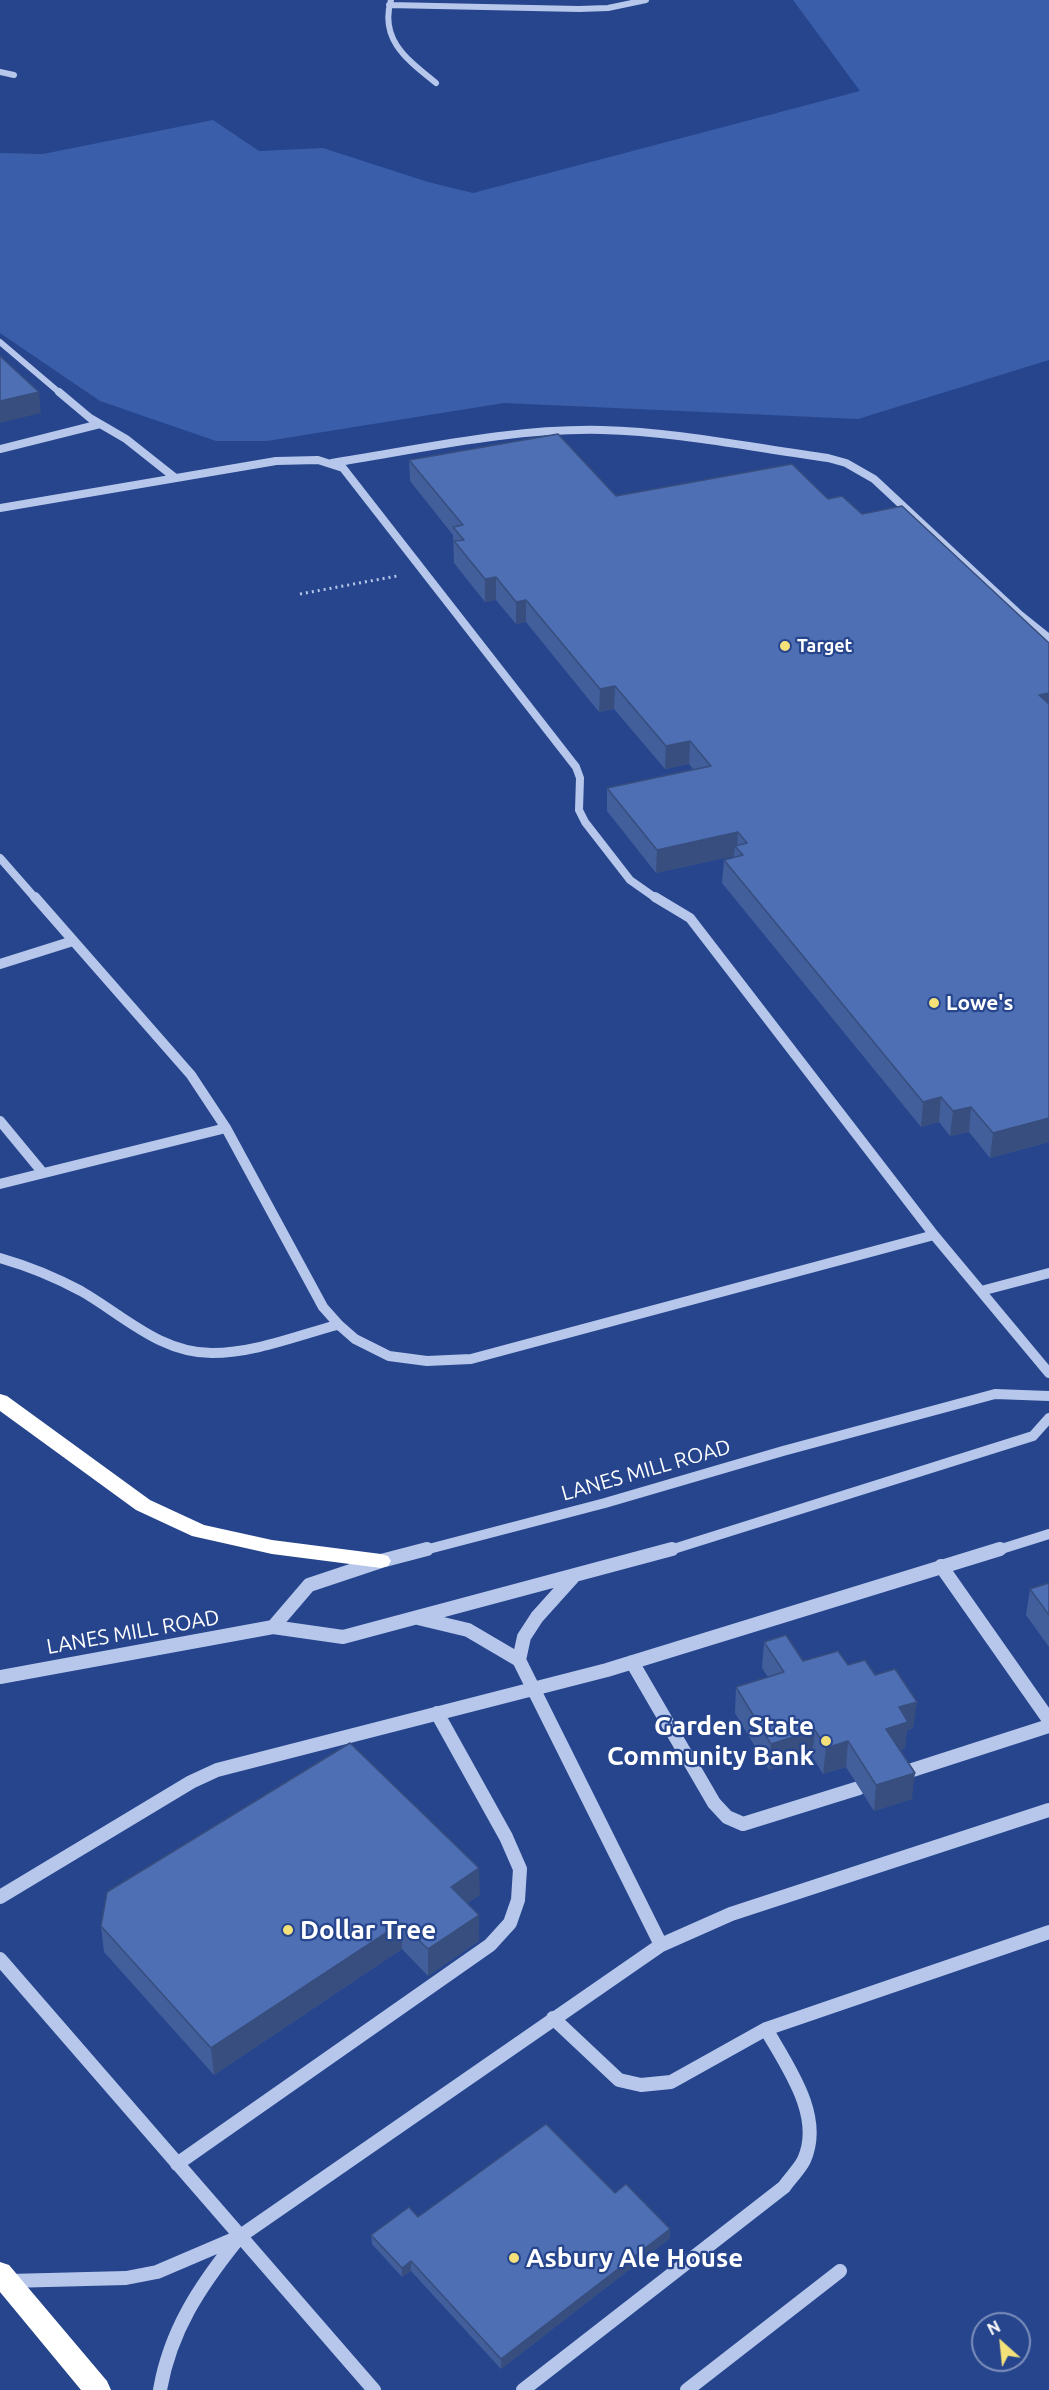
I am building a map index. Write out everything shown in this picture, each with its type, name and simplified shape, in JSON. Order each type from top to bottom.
[{"type":"highway","points":[[0,1401],[143,1505],[199,1531],[272,1547],[381,1561]]},
{"type":"highway","points":[[3,2277],[98,2390]]},
{"type":"street","points":[[436,82],[409,62],[392,39],[387,19],[390,3],[579,9],[608,8],[646,0]]},
{"type":"street","points":[[0,72],[14,75]]},
{"type":"street","points":[[0,342],[90,418],[126,439],[174,477]]},
{"type":"street","points":[[0,448],[100,424]]},
{"type":"street","points":[[332,463],[528,432],[601,430],[641,432],[828,458],[846,463],[874,478],[1020,615],[1049,638]]},
{"type":"street","points":[[0,508],[276,461],[318,460],[343,468],[351,475],[579,771],[578,808],[585,823],[633,883],[673,905],[690,918],[934,1235],[1049,1373]]},
{"type":"street","points":[[0,858],[191,1075],[226,1128],[323,1307],[337,1325],[372,1351],[412,1362],[436,1363],[471,1359],[934,1235]]},
{"type":"street","points":[[0,964],[73,941]]},
{"type":"street","points":[[0,1121],[43,1173]]},
{"type":"street","points":[[0,1184],[226,1128]]},
{"type":"street","points":[[0,1258],[21,1264],[62,1282],[106,1306],[142,1333],[163,1343],[187,1350],[211,1353],[240,1349],[337,1325]]},
{"type":"street","points":[[981,1292],[1049,1273]]},
{"type":"street","name":"LANES MILL ROAD","points":[[273,1627],[309,1585],[381,1561],[605,1503],[783,1451],[995,1394],[1049,1396]]},
{"type":"street","name":"LANES MILL ROAD","points":[[0,1677],[273,1627],[343,1636],[701,1541],[1033,1436],[1049,1419]]},
{"type":"street","points":[[0,1897],[191,1782],[217,1770],[632,1662],[1049,1534]]},
{"type":"street","points":[[940,1566],[1049,1720]]},
{"type":"street","points":[[519,1660],[524,1637],[537,1617],[573,1576]]},
{"type":"street","points":[[415,1617],[468,1630],[519,1660],[661,1945]]},
{"type":"street","points":[[632,1662],[714,1803],[727,1817],[743,1824],[859,1788]]},
{"type":"street","points":[[177,2164],[490,1945],[510,1923],[518,1900],[520,1869],[506,1838],[437,1713]]},
{"type":"street","points":[[896,1775],[1049,1726]]},
{"type":"street","points":[[3,2277],[126,2278],[157,2272],[239,2237],[661,1945],[731,1914],[1049,1810]]},
{"type":"street","points":[[553,2018],[619,2080],[641,2085],[671,2082],[766,2029],[1049,1932]]},
{"type":"street","points":[[0,1959],[374,2390]]},
{"type":"street","points":[[523,2390],[784,2187],[804,2159],[810,2137],[803,2099],[766,2029]]},
{"type":"street","points":[[160,2390],[163,2365],[181,2319],[207,2276],[239,2237]]},
{"type":"street","points":[[687,2390],[840,2271]]},
{"type":"path","points":[[300,594],[408,574],[427,573]]},
{"type":"shaded area","points":[[793,0],[1049,0],[1049,360],[858,419],[504,403],[267,441],[216,441],[100,401],[0,333],[0,153],[43,154],[213,120],[259,151],[323,148],[428,182],[473,193],[860,91]]},
{"type":"building","points":[[0,356],[39,392],[0,401]]},
{"type":"building","points":[[558,434],[616,496],[792,464],[828,499],[842,496],[862,514],[902,506],[1049,643],[1049,693],[1039,695],[1049,704],[1049,1118],[993,1133],[971,1107],[953,1111],[941,1097],[923,1102],[724,860],[743,855],[735,846],[747,843],[738,832],[657,850],[607,788],[711,766],[690,741],[666,746],[615,686],[600,689],[526,600],[516,602],[496,577],[485,579],[454,541],[464,540],[453,527],[463,525],[409,460]]},
{"type":"building","points":[[1049,1583],[1049,1615],[1030,1589]]},
{"type":"building","name":"Garden State Community Bank","points":[[786,1635],[803,1661],[838,1651],[848,1665],[865,1660],[875,1675],[895,1669],[917,1702],[899,1707],[908,1722],[886,1729],[915,1773],[876,1785],[848,1741],[826,1748],[815,1730],[771,1744],[736,1687],[784,1672],[764,1642]]},
{"type":"building","name":"Dollar Tree","points":[[350,1743],[479,1868],[451,1887],[479,1915],[428,1949],[401,1923],[211,2048],[101,1926],[107,1892]]},
{"type":"building","name":"Asbury Ale House","points":[[546,2124],[615,2193],[626,2184],[670,2229],[501,2359],[411,2261],[402,2268],[371,2235],[409,2207],[418,2217]]},
{"type":"place","name":"Target","points":[[785,646]]},
{"type":"place","name":"Lowe's","points":[[934,1003]]},
{"type":"place","name":"Garden State Community Bank","points":[[826,1741]]},
{"type":"place","name":"Dollar Tree","points":[[288,1930]]},
{"type":"place","name":"Asbury Ale House","points":[[514,2258]]}]
